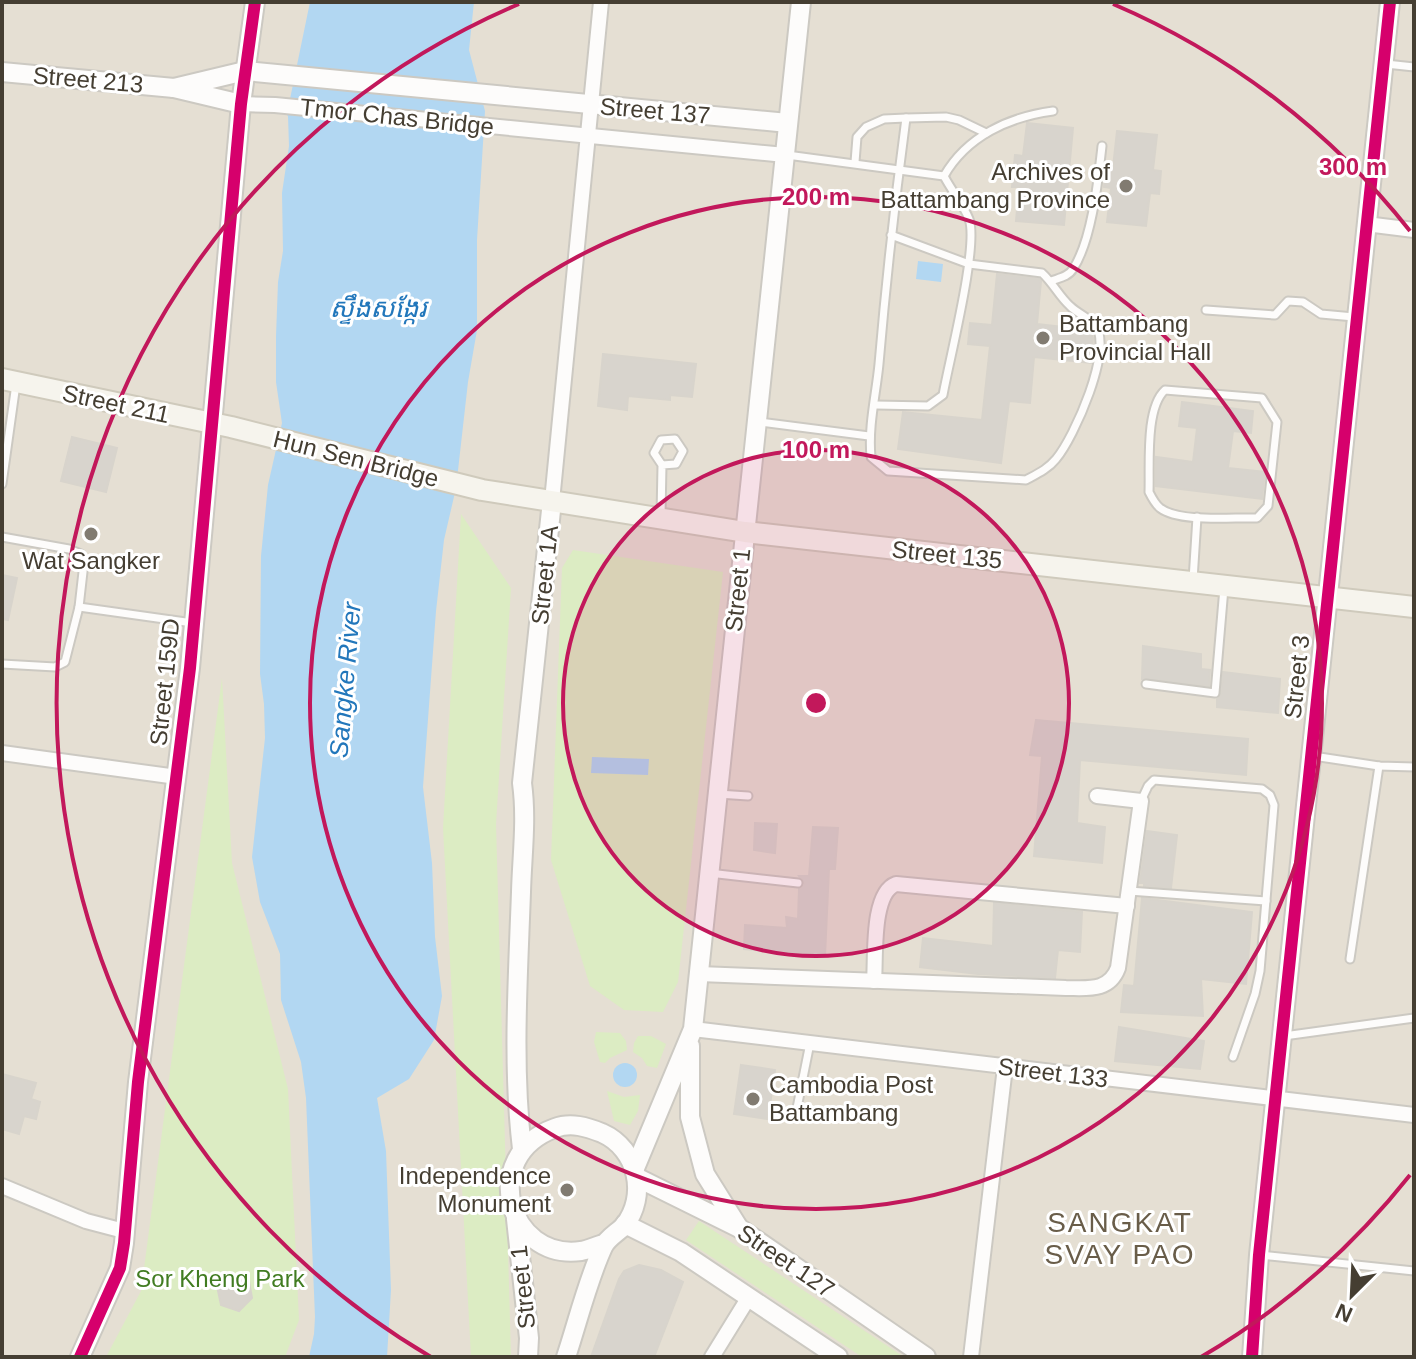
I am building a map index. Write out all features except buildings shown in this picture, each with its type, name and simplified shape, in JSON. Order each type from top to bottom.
[{"type":"main road","name":"Street 211","points":[[9,380],[222,426]]},
{"type":"main road","name":"Hun Sen Bridge","points":[[222,426],[482,490]]},
{"type":"main road","name":"Street 135","points":[[482,490],[745,532],[1414,607]]},
{"type":"street","name":"Street 159D","points":[[80,1357],[120,1268],[138,1082],[177,777],[193,623],[222,426],[241,104],[255,2]]},
{"type":"street","name":"Street 1A","points":[[522,1149],[516,1033],[526,814],[522,783],[601,2]]},
{"type":"street","name":"Street 1","points":[[636,1173],[692,1033],[801,2]]},
{"type":"street","name":"Street 3","points":[[1252,1357],[1259,1255],[1390,2]]},
{"type":"street","name":"Street 213","points":[[174,88],[245,71],[279,73]]},
{"type":"street","name":"Street 213","points":[[2,72],[174,88],[241,104],[275,105]]},
{"type":"street","name":"Street 137","points":[[279,73],[788,123]]},
{"type":"street","name":"Tmor Chas Bridge","points":[[275,105],[587,137]]},
{"type":"street","name":"Street 137","points":[[587,137],[785,155]]},
{"type":"street","points":[[1366,224],[1414,230]]},
{"type":"street","points":[[2,753],[177,777]]},
{"type":"street","points":[[699,974],[1066,988],[1106,985],[1114,978],[1118,968],[1141,801],[1097,796]]},
{"type":"street","points":[[874,981],[878,918],[883,894],[888,887],[896,884],[1127,906]]},
{"type":"street","points":[[692,1033],[690,1117],[705,1174],[739,1228]]},
{"type":"street","name":"Street 133","points":[[692,1033],[810,1043],[1414,1115]]},
{"type":"street","points":[[971,1357],[1005,1067]]},
{"type":"street","points":[[562,1126],[586,1126],[608,1136],[625,1152],[636,1173],[633,1207],[625,1224],[604,1244],[579,1251],[554,1249],[531,1237],[516,1216],[509,1194],[511,1170],[522,1149],[540,1134],[562,1126]]},
{"type":"street","name":"Street 127","points":[[636,1173],[739,1228],[926,1357]]},
{"type":"street","points":[[2,1186],[86,1221],[124,1231]]},
{"type":"street","name":"Street 1","points":[[516,1216],[529,1338],[528,1357]]},
{"type":"street","points":[[625,1224],[681,1252],[838,1357]]},
{"type":"street","name":"Street 1","points":[[566,1357],[604,1244]]},
{"type":"street","points":[[712,1357],[749,1297]]},
{"type":"lane","points":[[1384,64],[1414,67]]},
{"type":"lane","points":[[944,176],[963,151],[986,133],[1025,115],[1053,111]]},
{"type":"lane","points":[[855,162],[857,137],[866,127],[884,119],[946,117],[986,133]]},
{"type":"lane","points":[[891,235],[969,264],[1042,273],[1068,305],[1096,325],[1100,339],[1089,400],[1073,436],[1044,471],[1026,480],[888,471],[871,457],[869,436],[876,405],[891,235],[906,118]]},
{"type":"lane","points":[[1051,281],[1065,277],[1072,271],[1079,255],[1095,208],[1102,146]]},
{"type":"lane","points":[[785,155],[944,176]]},
{"type":"lane","points":[[876,405],[928,406],[943,395],[969,264],[969,220],[944,176]]},
{"type":"lane","points":[[1206,310],[1275,315],[1288,301],[1303,302],[1321,314],[1356,318]]},
{"type":"lane","points":[[2,484],[9,380]]},
{"type":"lane","points":[[1165,390],[1186,390],[1262,398],[1277,422],[1268,506],[1257,518],[1197,517],[1169,513],[1154,502],[1149,492],[1153,412],[1157,397],[1165,390]]},
{"type":"lane","points":[[757,421],[869,436]]},
{"type":"lane","points":[[661,518],[662,465]]},
{"type":"lane","points":[[1193,583],[1197,517]]},
{"type":"lane","points":[[2,537],[69,549],[81,554],[84,563],[71,649],[65,662],[55,667],[2,664]]},
{"type":"lane","points":[[1146,684],[1215,693],[1225,586]]},
{"type":"lane","points":[[79,607],[193,623]]},
{"type":"lane","points":[[1311,756],[1379,766],[1414,767]]},
{"type":"lane","points":[[1350,959],[1379,766]]},
{"type":"lane","points":[[1141,801],[1154,780],[1262,789],[1270,795],[1274,805],[1257,983],[1233,1057]]},
{"type":"lane","points":[[717,794],[748,796]]},
{"type":"lane","points":[[709,873],[798,883]]},
{"type":"lane","points":[[1129,891],[1266,901]]},
{"type":"lane","points":[[1282,1037],[1414,1018]]},
{"type":"lane","points":[[795,1118],[810,1043]]},
{"type":"lane","points":[[1259,1255],[1414,1271]]},
{"type":"shaded area","points":[[2,2],[1414,2],[1414,1357],[2,1357]]},
{"type":"green space","points":[[461,514],[511,588],[496,824],[511,1357],[471,1357],[443,828]]},
{"type":"green space","points":[[573,550],[723,572],[678,982],[663,1012],[624,1010],[590,986],[551,860],[562,568]]},
{"type":"green space","name":"Sor Kheng Park","points":[[222,678],[232,863],[288,1089],[299,1320],[285,1357],[106,1357],[141,1291]]},
{"type":"green space","points":[[596,1032],[620,1033],[626,1041],[627,1050],[605,1063],[600,1062],[594,1042]]},
{"type":"green space","points":[[638,1036],[651,1036],[666,1044],[657,1068],[647,1066],[633,1052]]},
{"type":"green space","points":[[607,1091],[624,1097],[640,1095],[638,1111],[630,1125],[614,1121]]},
{"type":"green space","points":[[699,1221],[904,1357],[862,1357],[686,1240]]},
{"type":"water","name":"ស្ទឹងសង្កែរ","points":[[310,2],[474,2],[469,50],[485,111],[477,240],[477,330],[456,488],[444,540],[423,787],[442,996],[434,1040],[409,1079],[377,1098],[386,1151],[391,1290],[387,1357],[309,1357],[315,1317],[306,1098],[301,1062],[281,1000],[280,954],[260,902],[252,857],[265,738],[260,674],[261,556],[268,485],[282,423],[276,382],[276,336],[278,282],[283,251],[282,193],[289,146],[288,116],[275,105],[290,99]]},
{"type":"water","points":[[918,261],[943,264],[941,282],[916,279]]},
{"type":"water","points":[[592,757],[649,759],[648,775],[591,773]]},
{"type":"water","points":[[625,1063],[636,1070],[637,1075],[630,1086],[625,1087],[614,1080],[613,1075],[620,1064]]},
{"type":"cycle path","points":[[80,1357],[120,1268],[124,1243],[138,1082],[190,668],[241,104],[255,2]]},
{"type":"cycle path","points":[[1252,1357],[1259,1255],[1390,2]]},
{"type":"place","name":"Archives of Battambang Province","points":[[1126,186]]},
{"type":"place","name":"Battambang Provincial Hall","points":[[1043,338]]},
{"type":"place","name":"Wat Sangker","points":[[91,534]]},
{"type":"place","name":"Cambodia Post Battambang","points":[[753,1099]]},
{"type":"place","name":"Independence Monument","points":[[567,1190]]},
{"type":"district","name":"SANGKAT SVAY PAO","points":[[1120,1238]]},
{"type":"water label","name":"Sangke River","points":[[345,680]]}]
